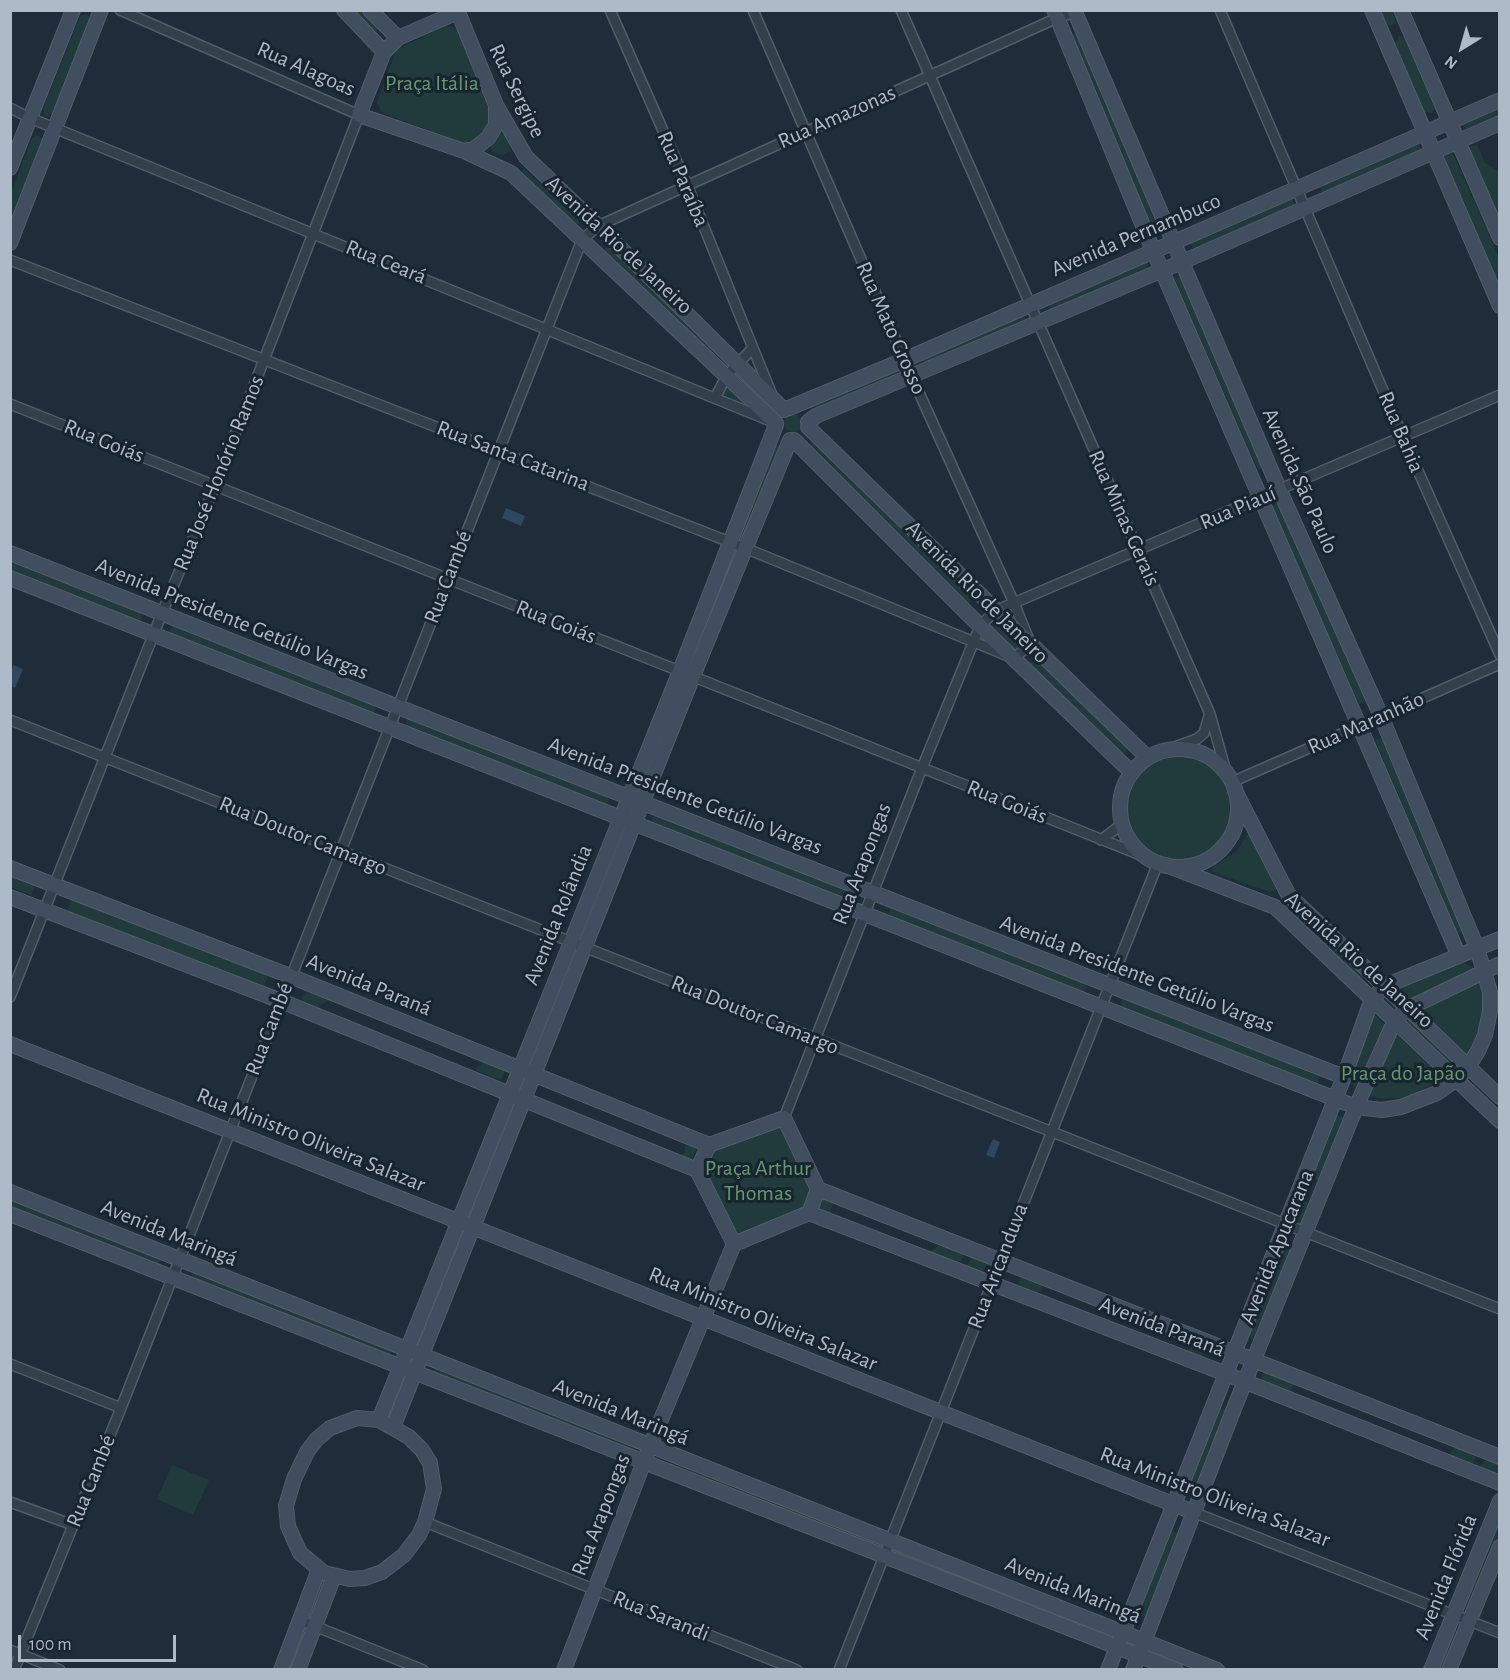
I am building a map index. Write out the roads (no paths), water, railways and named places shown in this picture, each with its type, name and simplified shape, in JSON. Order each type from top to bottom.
[{"type":"street","points":[[10,168],[73,10]]},
{"type":"street","points":[[10,243],[101,10]]},
{"type":"street","name":"Rua Alagoas","points":[[120,10],[359,115],[464,151],[511,173]]},
{"type":"street","points":[[344,10],[384,51]]},
{"type":"street","points":[[370,10],[398,38]]},
{"type":"street","name":"Rua Paraíba","points":[[610,10],[687,186],[774,400]]},
{"type":"street","name":"Rua Mato Grosso","points":[[753,10],[904,360],[1014,603],[1030,645]]},
{"type":"street","points":[[901,10],[1030,305]]},
{"type":"street","points":[[1220,10],[1297,189]]},
{"type":"street","points":[[1372,10],[1500,306]]},
{"type":"street","points":[[1401,10],[1500,238]]},
{"type":"street","points":[[359,115],[384,51],[398,38],[459,11]]},
{"type":"street","name":"Rua Sergipe","points":[[459,11],[496,105],[526,157]]},
{"type":"street","name":"Rua Amazonas","points":[[598,226],[929,76],[1056,14],[1076,11]]},
{"type":"street","name":"Avenida São Paulo","points":[[1076,11],[1280,491],[1381,716],[1477,948],[1490,992],[1490,1011],[1482,1044],[1457,1079]]},
{"type":"street","name":"Avenida São Paulo","points":[[1056,14],[1153,250],[1459,956]]},
{"type":"street","points":[[1383,36],[1408,26]]},
{"type":"street","name":"Avenida Pernambuco","points":[[787,409],[1500,100]]},
{"type":"street","points":[[464,151],[474,149],[488,138],[496,125],[496,105]]},
{"type":"street","points":[[10,108],[30,118]]},
{"type":"street","name":"Rua José Honório Ramos","points":[[10,997],[153,635],[215,486],[359,115]]},
{"type":"street","name":"Rua Ceará","points":[[30,118],[57,127],[776,424]]},
{"type":"street","name":"Avenida Pernambuco","points":[[808,425],[816,416],[1182,262],[1500,123]]},
{"type":"street","points":[[511,173],[526,157]]},
{"type":"street","name":"Avenida Rio de Janeiro","points":[[526,157],[774,400],[787,409]]},
{"type":"street","name":"Avenida Rio de Janeiro","points":[[511,173],[727,375],[776,424]]},
{"type":"street","name":"Rua Bahia","points":[[1297,189],[1403,437],[1500,654]]},
{"type":"street","name":"Rua Cambé","points":[[14,1670],[121,1407],[398,707],[497,450],[582,240],[598,226]]},
{"type":"street","name":"Rua Santa Catarina","points":[[10,260],[745,548],[1013,658]]},
{"type":"street","name":"Rua Minas Gerais","points":[[1030,305],[1210,714],[1231,783]]},
{"type":"street","points":[[715,398],[727,375],[753,348]]},
{"type":"street","name":"Rua Piauí","points":[[980,626],[995,611],[1500,395]]},
{"type":"street","name":"Rua Goiás","points":[[10,404],[1158,862]]},
{"type":"street","points":[[787,409],[799,409],[804,412],[808,425],[802,436],[792,440],[782,436],[776,424],[780,413],[787,409]]},
{"type":"street","name":"Avenida Rolândia","points":[[379,1420],[407,1350],[524,1100],[636,823],[729,542],[776,424]]},
{"type":"street","name":"Avenida Rio de Janeiro","points":[[808,425],[995,611],[1148,758]]},
{"type":"street","name":"Avenida Rio de Janeiro","points":[[792,440],[1132,773]]},
{"type":"street","name":"Avenida Rolândia","points":[[393,1427],[422,1355],[510,1093],[628,796],[745,548],[792,440]]},
{"type":"street","name":"Avenida Presidente Getúlio Vargas","points":[[10,553],[1344,1077]]},
{"type":"street","name":"Avenida Presidente Getúlio Vargas","points":[[10,578],[1356,1107],[1382,1110],[1401,1107],[1437,1094],[1457,1079]]},
{"type":"street","name":"Rua Arapongas","points":[[783,1118],[980,626]]},
{"type":"street","points":[[1013,658],[1030,645]]},
{"type":"street","name":"Rua Maranhão","points":[[1231,783],[1500,664]]},
{"type":"street","points":[[1164,751],[1182,749],[1200,753],[1215,762],[1231,783],[1237,816],[1232,833],[1222,848],[1209,859],[1193,865],[1158,862],[1132,843],[1122,824],[1120,802],[1126,782],[1132,773],[1148,758],[1164,751],[1197,739],[1207,726],[1210,714]]},
{"type":"street","name":"Rua Doutor Camargo","points":[[10,720],[1500,1309]]},
{"type":"street","name":"Avenida Rio de Janeiro","points":[[1231,783],[1288,894],[1500,1097]]},
{"type":"street","points":[[1101,840],[1122,824]]},
{"type":"street","name":"Avenida Rio de Janeiro","points":[[1158,862],[1275,907],[1500,1121]]},
{"type":"street","name":"Rua Aricanduva","points":[[839,1670],[1158,862]]},
{"type":"street","name":"Avenida Paraná","points":[[10,868],[520,1067],[709,1145]]},
{"type":"street","points":[[1275,907],[1288,894]]},
{"type":"street","points":[[10,897],[281,1001],[697,1170],[734,1244],[809,1213],[818,1190],[783,1118],[709,1145],[697,1170]]},
{"type":"street","points":[[1372,999],[1385,986],[1500,939]]},
{"type":"street","points":[[1459,956],[1484,970]]},
{"type":"street","name":"Avenida Apucarana","points":[[1133,1670],[1193,1512],[1323,1187],[1395,1020],[1409,1008],[1500,963]]},
{"type":"street","name":"Avenida Apucarana","points":[[1108,1670],[1121,1632],[1344,1077],[1372,999]]},
{"type":"street","name":"Rua Ministro Oliveira Salazar","points":[[10,1044],[1500,1633]]},
{"type":"street","points":[[1344,1077],[1356,1107]]},
{"type":"street","points":[[1303,1179],[1323,1187]]},
{"type":"street","name":"Avenida Paraná","points":[[818,1190],[1500,1457]]},
{"type":"street","name":"Avenida Maringá","points":[[10,1192],[1217,1670]]},
{"type":"street","points":[[840,1225],[835,1220],[835,1207],[840,1202],[846,1201]]},
{"type":"street","name":"Avenida Paraná","points":[[809,1213],[1198,1363],[1500,1484]]},
{"type":"street","name":"Avenida Maringá","points":[[10,1214],[1176,1670]]},
{"type":"street","name":"Rua Arapongas","points":[[564,1670],[644,1462],[734,1244]]},
{"type":"street","points":[[954,1269],[960,1268],[967,1257],[962,1246]]},
{"type":"street","points":[[1019,1294],[1014,1285],[1015,1280],[1026,1271]]},
{"type":"street","points":[[1198,1363],[1207,1356],[1209,1351],[1205,1340]]},
{"type":"street","points":[[10,1364],[121,1407]]},
{"type":"street","points":[[1295,1403],[1294,1390],[1304,1381]]},
{"type":"street","points":[[1212,1404],[1222,1402],[1230,1406],[1233,1411]]},
{"type":"street","points":[[357,1418],[379,1420],[393,1427],[416,1443],[432,1469],[434,1489],[425,1522],[419,1535],[404,1555],[382,1572],[358,1579],[334,1576],[319,1569],[300,1553],[290,1534],[286,1515],[291,1488],[307,1452],[323,1434],[339,1424],[357,1418]]},
{"type":"street","points":[[1465,1470],[1472,1469],[1479,1458],[1474,1447]]},
{"type":"street","points":[[717,1491],[722,1474]]},
{"type":"street","name":"Avenida Flórida","points":[[1431,1670],[1500,1501]]},
{"type":"street","points":[[10,1502],[73,1525]]},
{"type":"street","name":"Rua Sarandi","points":[[425,1522],[797,1670]]},
{"type":"street","name":"Avenida Flórida","points":[[1449,1670],[1500,1547]]},
{"type":"street","points":[[281,1670],[319,1569]]},
{"type":"street","points":[[298,1670],[334,1576]]},
{"type":"street","points":[[300,1620],[423,1670]]},
{"type":"street","points":[[10,1650],[60,1670]]},
{"type":"water","points":[[506,508],[525,516],[521,526],[502,518]]},
{"type":"water","points":[[13,665],[23,669],[15,688],[11,686]]},
{"type":"water","points":[[993,1139],[1000,1142],[994,1158],[986,1155]]},
{"type":"park label","name":"Praça Itália","points":[[432,83]]},
{"type":"park label","name":"Praça do Japão","points":[[1403,1073]]},
{"type":"park label","name":"Praça Arthur Thomas","points":[[758,1180]]}]
